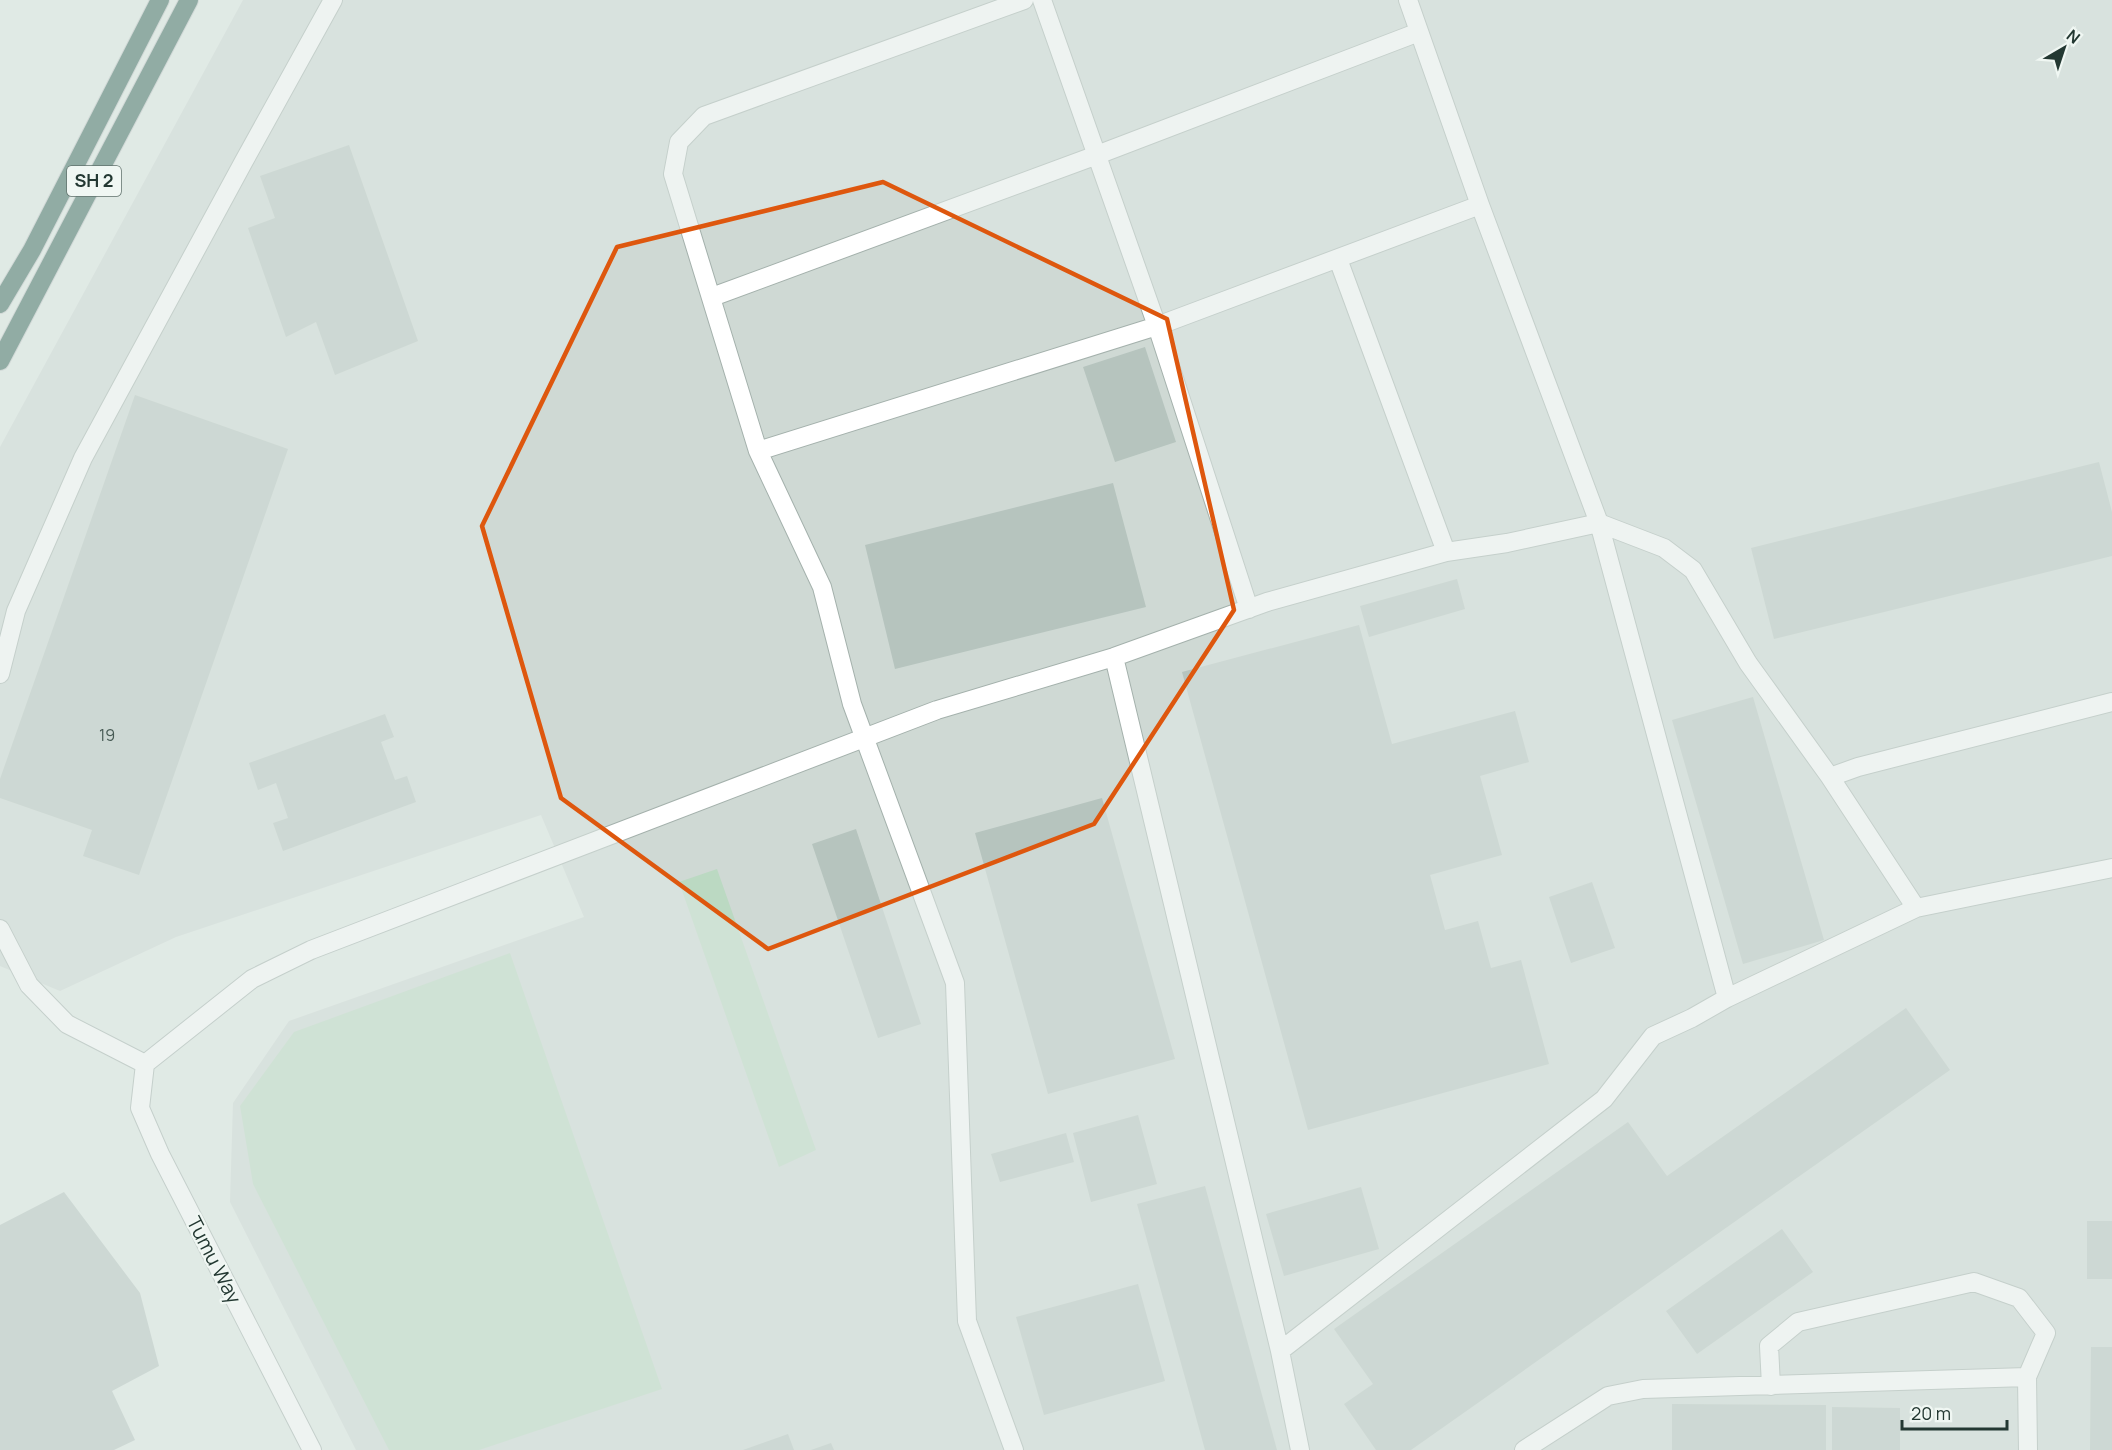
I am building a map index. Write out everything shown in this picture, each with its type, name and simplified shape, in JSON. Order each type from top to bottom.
[{"type":"highway","name":"SH 2","points":[[0,304],[32,250],[160,0]]},
{"type":"highway","name":"SH 2","points":[[0,361],[189,0]]},
{"type":"street","points":[[0,674],[16,611],[83,458],[333,0]]},
{"type":"street","points":[[1014,1450],[967,1321],[955,983],[852,704],[822,587],[758,451],[673,174],[679,142],[704,117],[1024,0]]},
{"type":"street","points":[[1042,0],[1157,326],[1249,609]]},
{"type":"street","points":[[1408,0],[1480,205],[1599,523],[1727,998]]},
{"type":"street","points":[[712,297],[1097,155],[1419,32]]},
{"type":"street","points":[[758,451],[1157,326],[1480,205]]},
{"type":"street","points":[[1338,259],[1446,552]]},
{"type":"street","points":[[0,929],[29,985],[67,1024],[145,1064],[252,979],[311,950],[771,775],[864,737],[937,710],[1114,657],[1279,599],[1446,552],[1507,543],[1599,523],[1664,548],[1693,570],[1748,663],[1830,777],[1916,908]]},
{"type":"street","points":[[1114,657],[1280,1351],[1300,1450]]},
{"type":"street","points":[[1830,777],[1858,767],[2112,702]]},
{"type":"street","points":[[1280,1351],[1604,1100],[1653,1036],[1916,908],[2112,868]]},
{"type":"street","name":"Tumu Way","points":[[145,1064],[140,1108],[160,1154],[312,1450]]},
{"type":"street","points":[[1771,1386],[1769,1346],[1798,1322],[1974,1282],[2019,1298],[2046,1333],[2027,1377],[2028,1450]]},
{"type":"street","points":[[1524,1450],[1608,1396],[1643,1389],[2027,1377]]},
{"type":"highlighted area","points":[[883,182],[1167,319],[1234,610],[1094,824],[768,949],[561,798],[482,526],[617,247]]},
{"type":"shaded area","points":[[243,0],[2112,0],[2112,1450],[356,1450],[230,1202],[233,1103],[289,1021],[584,917],[541,815],[176,937],[60,991],[0,966],[0,447]]},
{"type":"green space","points":[[717,869],[816,1150],[779,1167],[679,882]]},
{"type":"green space","points":[[510,953],[662,1389],[479,1450],[389,1450],[253,1184],[240,1106],[294,1032]]},
{"type":"building","points":[[349,145],[418,341],[335,375],[316,322],[286,337],[248,228],[275,218],[260,176]]},
{"type":"building","points":[[1145,347],[1176,442],[1115,462],[1083,367]]},
{"type":"building","points":[[135,395],[288,449],[139,875],[83,856],[92,830],[0,798],[0,779]]},
{"type":"building","points":[[2099,462],[2112,512],[2112,556],[1774,639],[1751,548]]},
{"type":"building","points":[[1113,483],[1146,607],[895,669],[865,545]]},
{"type":"building","points":[[1457,579],[1465,609],[1369,637],[1360,606]]},
{"type":"building","points":[[1359,625],[1392,744],[1515,711],[1529,762],[1480,776],[1502,855],[1430,875],[1445,930],[1478,921],[1491,968],[1521,960],[1549,1064],[1308,1130],[1182,672]]},
{"type":"building","points":[[1753,697],[1824,940],[1743,964],[1672,720]]},
{"type":"building","points":[[385,714],[394,737],[381,742],[395,780],[407,776],[416,802],[283,851],[273,823],[288,818],[276,783],[258,790],[249,763]]},
{"type":"building","points":[[1102,798],[1175,1059],[1048,1094],[975,833]]},
{"type":"building","points":[[856,829],[921,1024],[878,1038],[812,844]]},
{"type":"building","points":[[1592,882],[1615,948],[1571,963],[1549,897]]},
{"type":"building","points":[[1906,1008],[1950,1070],[1411,1450],[1376,1450],[1344,1404],[1373,1384],[1334,1329],[1628,1122],[1667,1176]]},
{"type":"building","points":[[1138,1115],[1157,1184],[1091,1202],[1073,1133]]},
{"type":"building","points":[[1066,1133],[1074,1162],[1000,1182],[991,1154]]},
{"type":"building","points":[[1205,1186],[1277,1450],[1205,1450],[1137,1204]]},
{"type":"building","points":[[1361,1187],[1379,1249],[1284,1276],[1266,1214]]},
{"type":"building","points":[[64,1192],[140,1293],[159,1366],[112,1391],[135,1440],[114,1450],[0,1450],[0,1225]]},
{"type":"building","points":[[2087,1221],[2112,1221],[2112,1279],[2087,1279]]},
{"type":"building","points":[[1782,1229],[1813,1272],[1697,1354],[1666,1311]]},
{"type":"building","points":[[1138,1284],[1165,1381],[1044,1415],[1016,1317]]},
{"type":"building","points":[[2091,1347],[2112,1347],[2112,1450],[2090,1450]]},
{"type":"building","points":[[1672,1404],[1826,1405],[1826,1450],[1672,1450]]},
{"type":"building","points":[[1832,1407],[1900,1408],[1900,1450],[1832,1450]]},
{"type":"building","points":[[788,1434],[794,1450],[743,1450]]},
{"type":"building","points":[[831,1443],[834,1450],[811,1450]]}]
